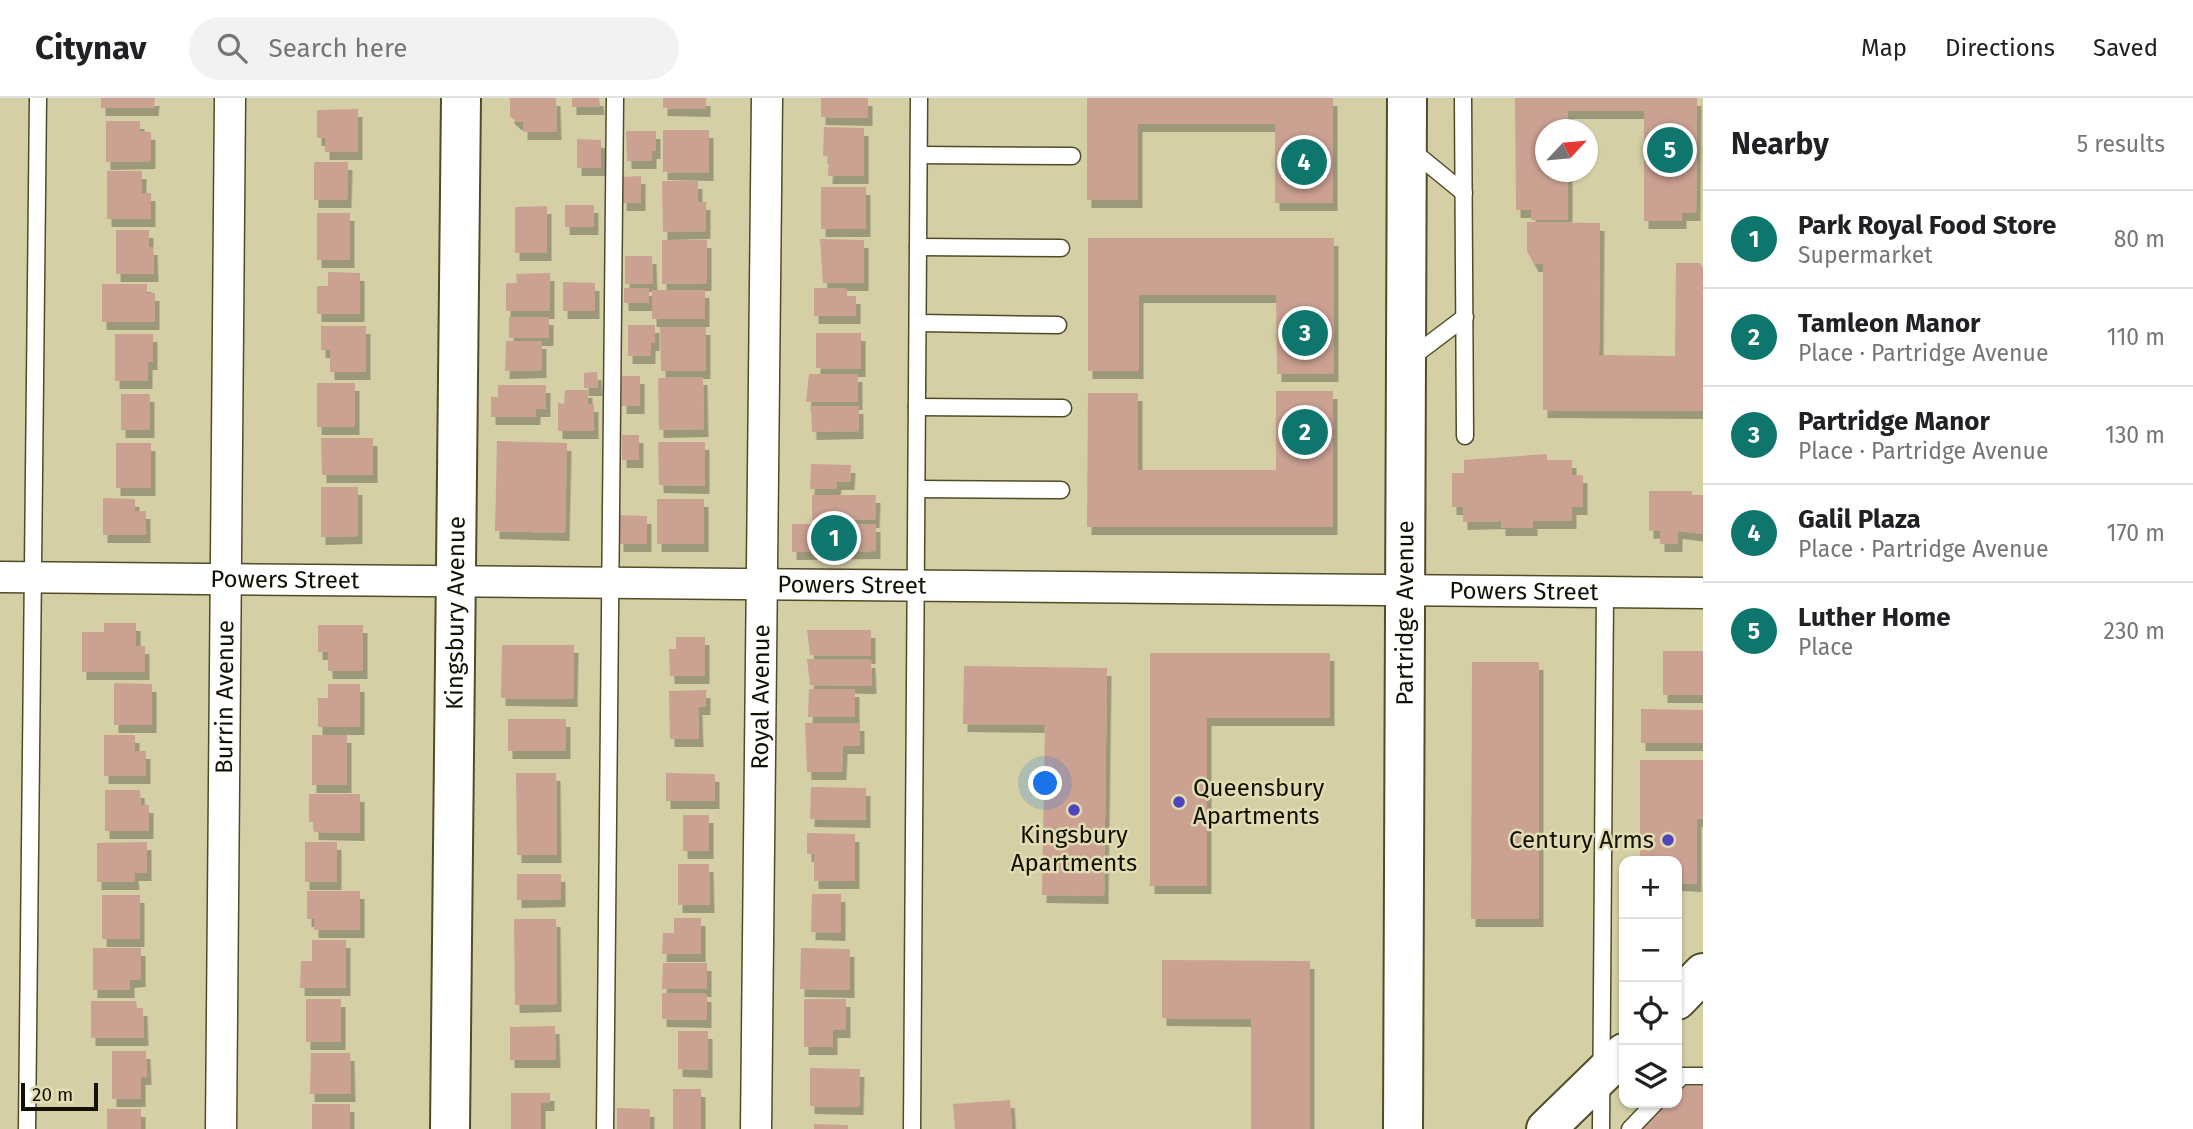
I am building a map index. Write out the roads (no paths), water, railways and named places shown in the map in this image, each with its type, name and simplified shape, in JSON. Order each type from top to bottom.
[{"type":"main road","name":"Kingsbury Avenue","points":[[450,1129],[461,98]]},
{"type":"main road","name":"Partridge Avenue","points":[[1403,1129],[1407,98]]},
{"type":"main road","points":[[1682,995],[1703,973]]},
{"type":"main road","points":[[1546,1129],[1613,1064]]},
{"type":"street","name":"Burrin Avenue","points":[[221,1129],[230,98]]},
{"type":"street","name":"Royal Avenue","points":[[756,1129],[766,98]]},
{"type":"street","name":"Powers Street","points":[[0,577],[1703,593]]},
{"type":"lane","points":[[26,1129],[38,98]]},
{"type":"lane","points":[[605,1129],[615,98]]},
{"type":"lane","points":[[912,1129],[919,98]]},
{"type":"lane","points":[[1463,98],[1465,436]]},
{"type":"lane","points":[[1407,146],[1464,192]]},
{"type":"lane","points":[[919,155],[1072,156]]},
{"type":"lane","points":[[918,247],[1061,248]]},
{"type":"lane","points":[[1405,362],[1465,317]]},
{"type":"lane","points":[[918,323],[1058,325]]},
{"type":"lane","points":[[917,407],[1063,408]]},
{"type":"lane","points":[[917,489],[1061,490]]},
{"type":"lane","points":[[1601,1129],[1613,1064],[1605,592]]},
{"type":"lane","points":[[1682,1076],[1703,1076]]},
{"type":"lane","points":[[1630,1129],[1650,1108]]},
{"type":"place","name":"Luther Home","points":[[1670,150]]},
{"type":"place","name":"Galil Plaza","points":[[1304,162]]},
{"type":"place","name":"Partridge Manor","points":[[1305,333]]},
{"type":"place","name":"Tamleon Manor","points":[[1305,432]]},
{"type":"place","name":"Park Royal Food Store","points":[[834,538]]},
{"type":"place","name":"Queensbury Apartments","points":[[1179,802]]},
{"type":"place","name":"Kingsbury Apartments","points":[[1074,810]]},
{"type":"place","name":"Century Arms","points":[[1668,840]]}]
